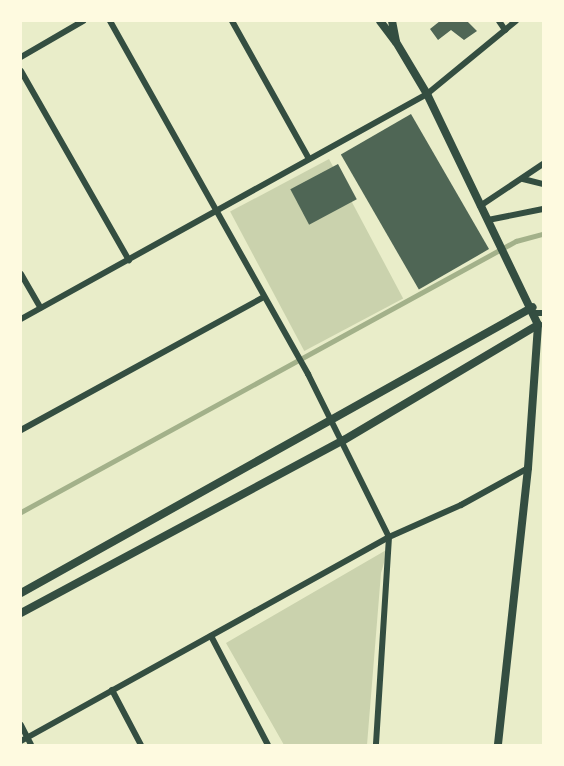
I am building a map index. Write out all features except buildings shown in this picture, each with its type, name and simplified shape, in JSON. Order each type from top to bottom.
[{"type":"street","points":[[21,57],[83,21]]},
{"type":"street","points":[[110,21],[344,440],[389,537],[376,745]]},
{"type":"street","points":[[232,21],[309,159]]},
{"type":"street","points":[[380,21],[396,42],[427,94],[480,206],[537,311],[528,468],[498,745]]},
{"type":"street","points":[[392,21],[396,42]]},
{"type":"street","points":[[499,21],[506,30]]},
{"type":"street","points":[[21,319],[427,94],[516,21]]},
{"type":"street","points":[[21,71],[129,260]]},
{"type":"street","points":[[480,206],[543,164]]},
{"type":"street","points":[[523,179],[543,183]]},
{"type":"street","points":[[488,220],[543,209]]},
{"type":"street","points":[[21,274],[40,309]]},
{"type":"street","points":[[21,430],[264,297]]},
{"type":"street","points":[[21,593],[333,420],[537,311]]},
{"type":"street","points":[[21,613],[344,440],[538,325]]},
{"type":"street","points":[[24,740],[389,537],[461,505],[528,468]]},
{"type":"street","points":[[211,636],[268,745]]},
{"type":"street","points":[[112,690],[141,745]]},
{"type":"street","points":[[21,725],[24,740],[32,745]]},
{"type":"green space","points":[[329,159],[403,299],[304,351],[230,212]]},
{"type":"green space","points":[[388,549],[381,573],[367,745],[284,745],[226,643]]},
{"type":"waterway","points":[[21,512],[516,241],[543,234]]}]
